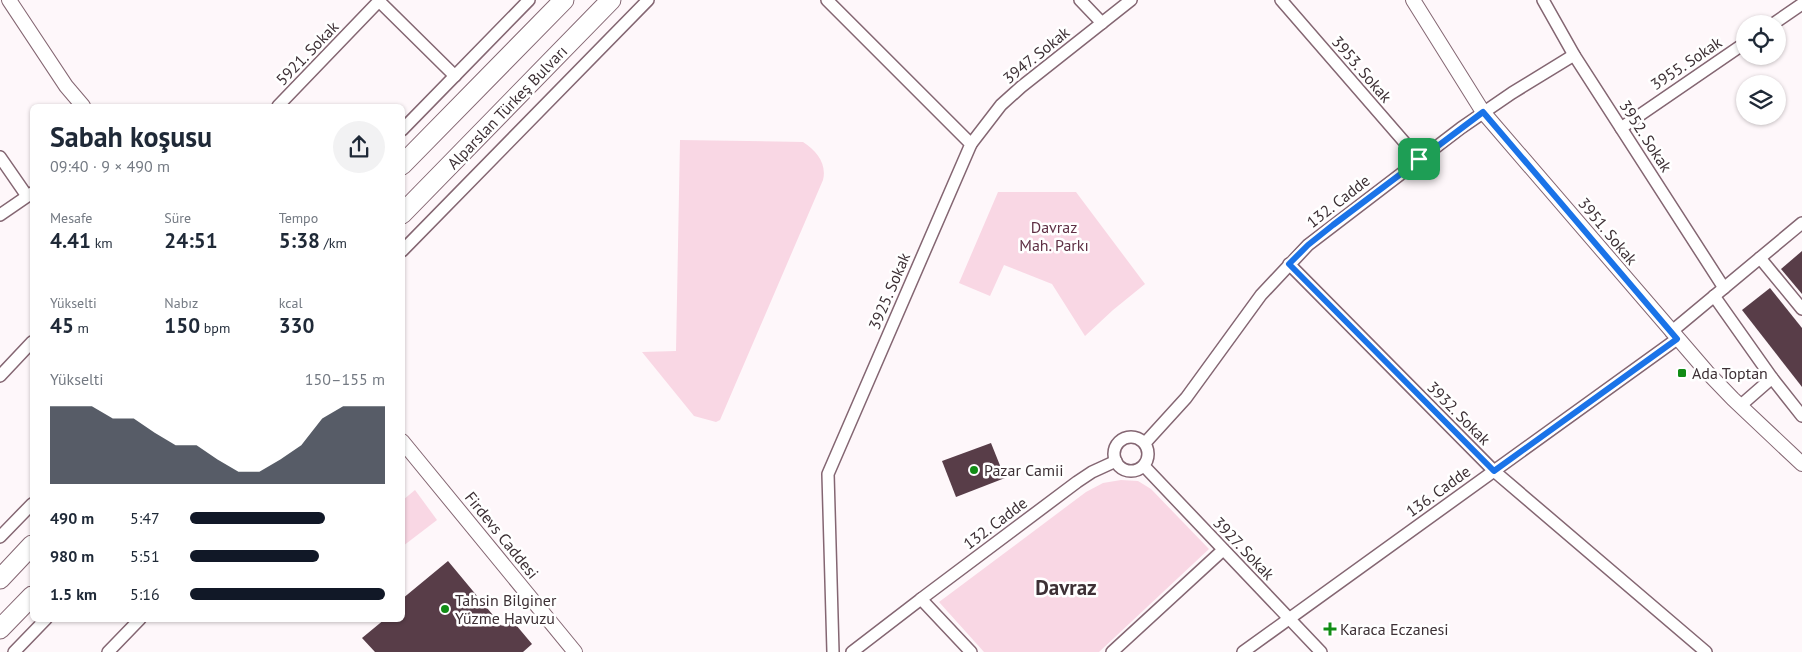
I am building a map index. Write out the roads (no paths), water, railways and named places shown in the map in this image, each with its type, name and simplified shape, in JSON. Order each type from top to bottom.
[{"type":"highway","name":"Alparslan Türkeş Bulvarı","points":[[405,162],[564,0]]},
{"type":"highway","name":"Alparslan Türkeş Bulvarı","points":[[405,211],[611,0]]},
{"type":"highway","points":[[0,579],[30,547]]},
{"type":"highway","points":[[0,629],[30,598]]},
{"type":"street","points":[[9,0],[66,86],[82,104]]},
{"type":"street","points":[[379,0],[455,76]]},
{"type":"street","name":"5921. Sokak","points":[[280,104],[379,0]]},
{"type":"street","points":[[405,127],[529,0]]},
{"type":"street","points":[[405,248],[648,0]]},
{"type":"street","points":[[827,0],[970,144]]},
{"type":"street","points":[[1080,0],[1102,23]]},
{"type":"street","name":"3947. Sokak","points":[[970,144],[1001,106],[1021,86],[1131,0]]},
{"type":"street","name":"3953. Sokak","points":[[1281,0],[1419,159]]},
{"type":"street","name":"3951. Sokak","points":[[1413,0],[1483,112],[1674,336],[1740,406],[1800,459]]},
{"type":"street","name":"3952. Sokak","points":[[1543,0],[1574,55],[1724,288]]},
{"type":"street","points":[[1786,15],[1802,4]]},
{"type":"street","name":"3955. Sokak","points":[[1621,128],[1736,49]]},
{"type":"street","name":"132. Cadde","points":[[1145,443],[1186,398],[1261,295],[1289,264],[1328,229],[1483,112],[1574,55]]},
{"type":"street","name":"3925. Sokak","points":[[833,652],[828,474],[970,144]]},
{"type":"street","points":[[0,158],[30,195],[0,214]]},
{"type":"street","name":"136. Cadde","points":[[1242,652],[1494,471],[1674,336],[1714,296],[1802,223]]},
{"type":"street","points":[[1760,258],[1802,309]]},
{"type":"street","name":"3932. Sokak","points":[[1289,264],[1494,471],[1706,652]]},
{"type":"street","points":[[1714,296],[1772,378],[1802,416]]},
{"type":"street","points":[[0,376],[30,344]]},
{"type":"street","points":[[1740,406],[1772,378]]},
{"type":"street","points":[[1135,437],[1145,443],[1149,454],[1144,466],[1130,472],[1120,467],[1114,452],[1116,446],[1124,438],[1135,437]]},
{"type":"street","name":"Firdevs Caddesi","points":[[405,445],[575,652]]},
{"type":"street","name":"132. Cadde","points":[[852,652],[1077,482],[1092,472],[1116,461]]},
{"type":"street","name":"3927. Sokak","points":[[1144,466],[1321,652]]},
{"type":"street","points":[[0,537],[30,506]]},
{"type":"street","points":[[1112,652],[1223,550]]},
{"type":"street","points":[[921,599],[971,652]]},
{"type":"street","points":[[14,652],[43,622]]},
{"type":"street","points":[[108,652],[137,622]]},
{"type":"place","name":"Ada Toptan","points":[[1682,373]]},
{"type":"place","name":"Pazar Camii","points":[[974,470]]},
{"type":"place","name":"Tahsin Bilginer Yüzme Havuzu","points":[[445,609]]},
{"type":"place","name":"Karaca Eczanesi","points":[[1330,629]]},
{"type":"district","name":"Davraz","points":[[1066,587]]},
{"type":"park label","name":"Davraz Mah. Parkı","points":[[1054,236]]}]
